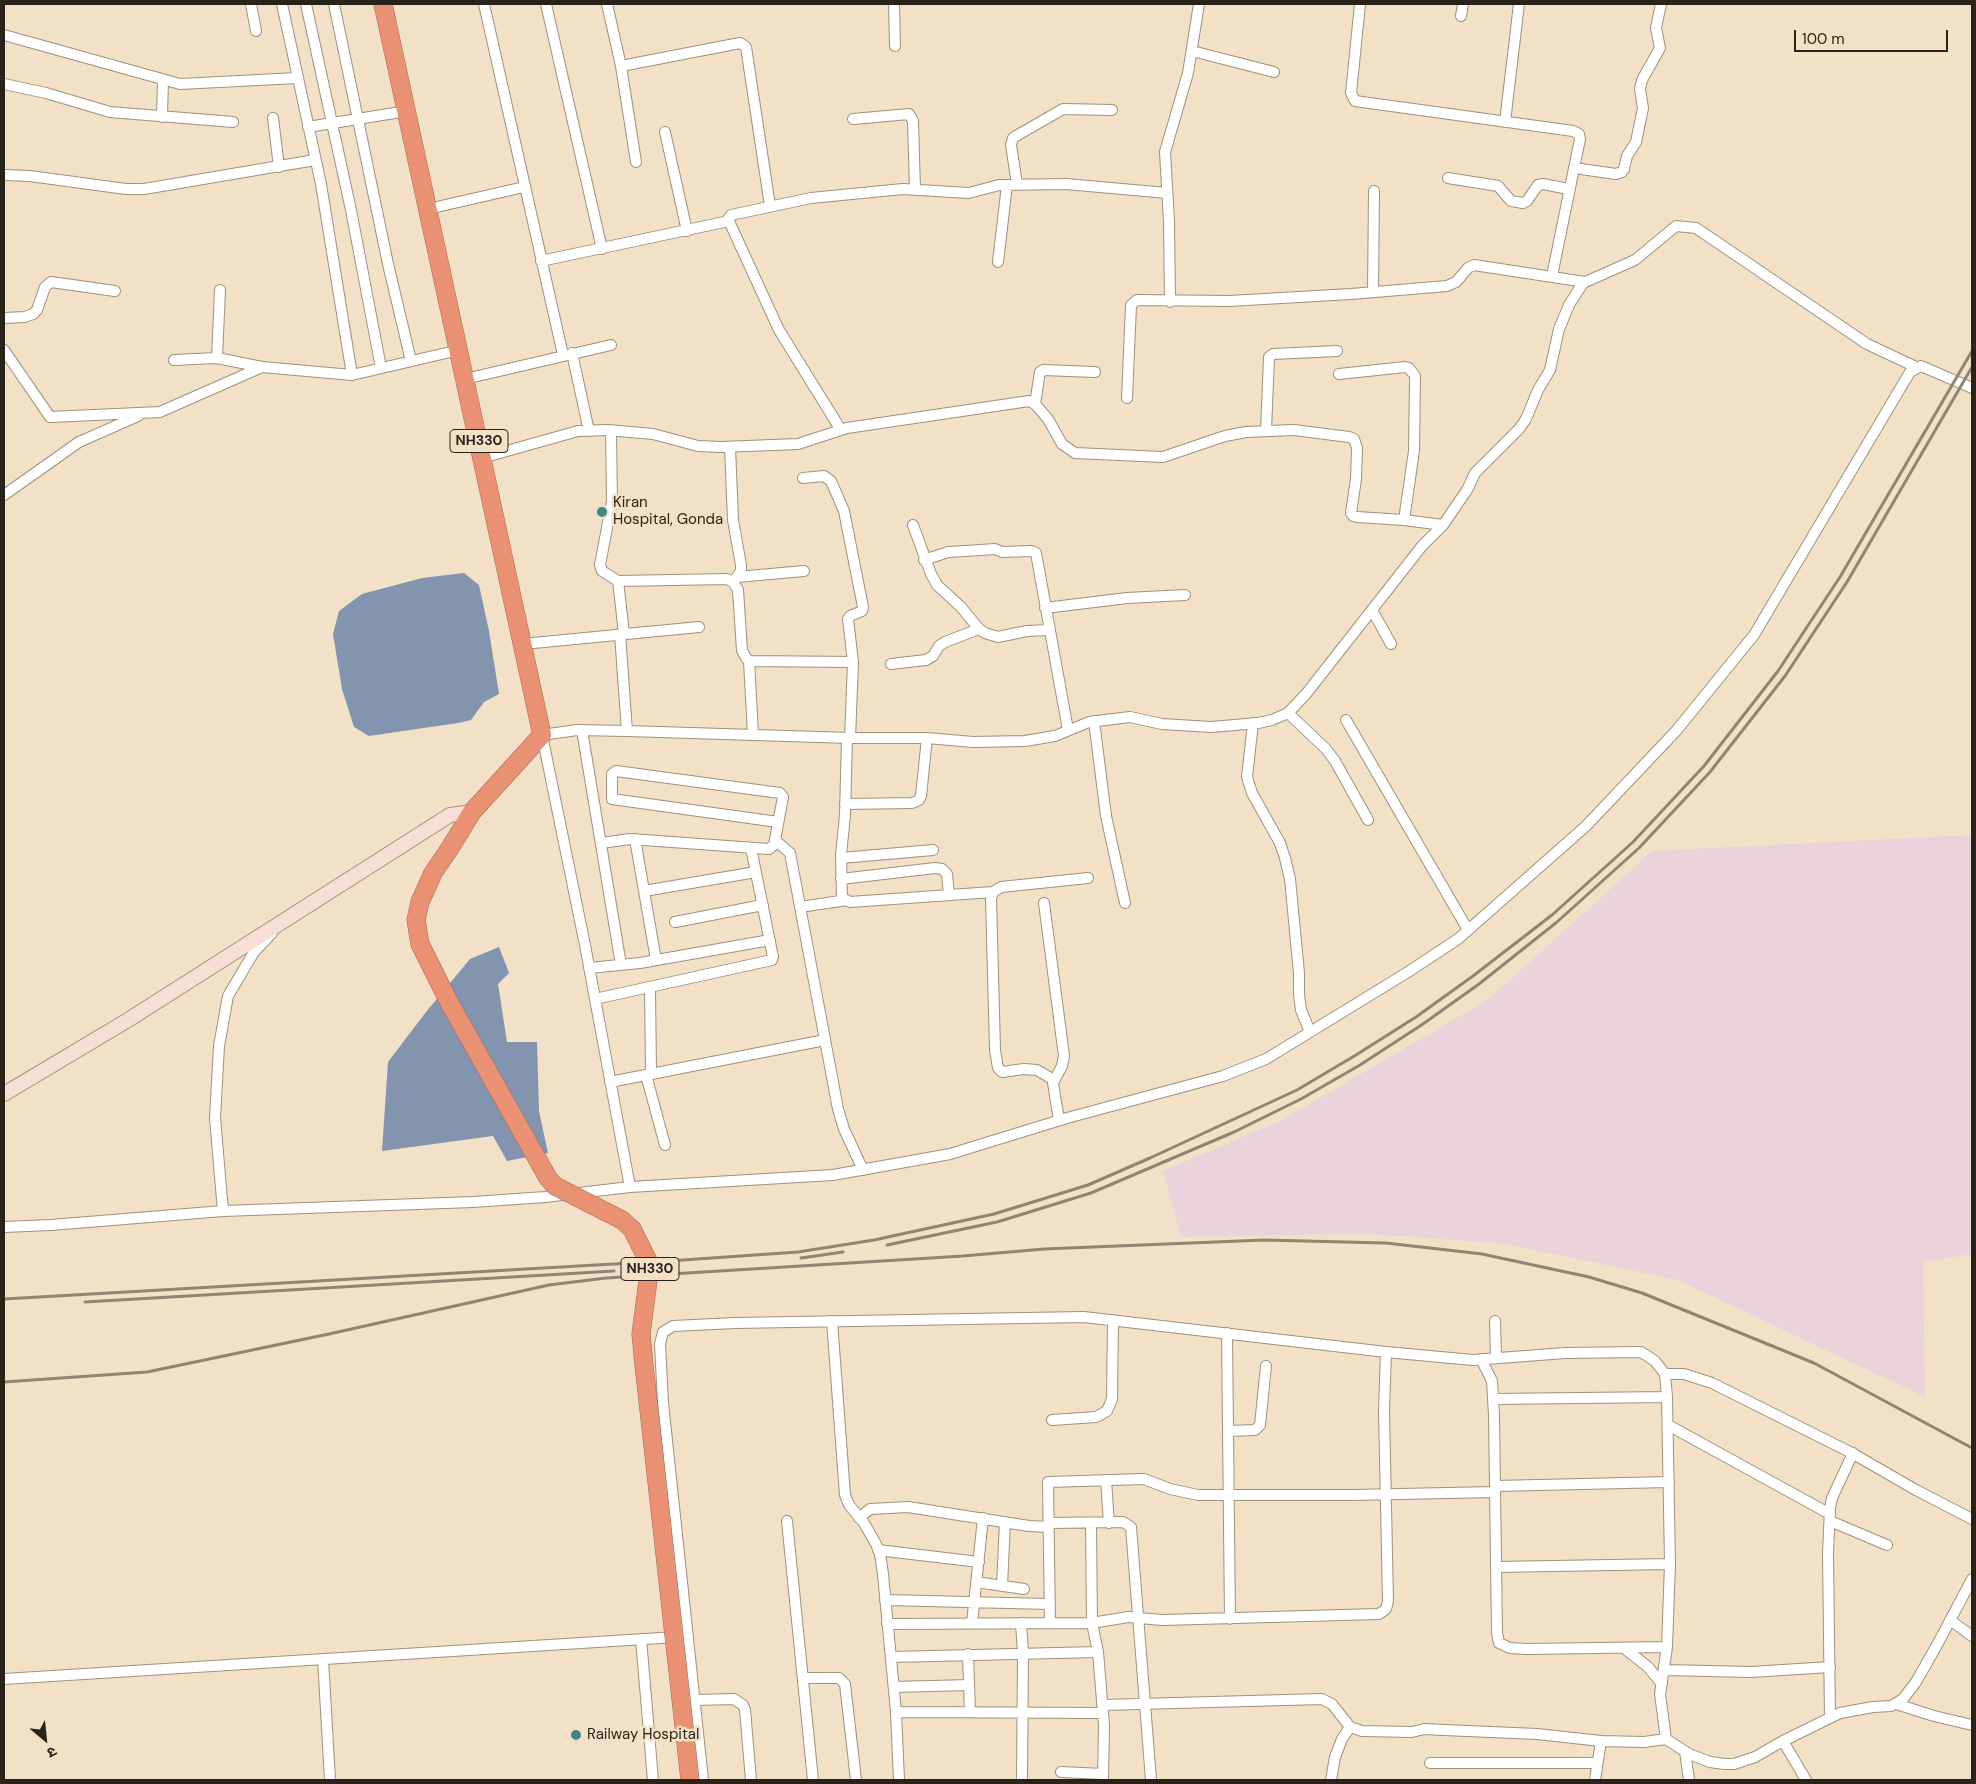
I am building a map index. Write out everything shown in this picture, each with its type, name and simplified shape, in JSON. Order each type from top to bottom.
[{"type":"highway","name":"NH330","points":[[383,4],[542,735],[472,812],[433,873],[420,902],[416,920],[420,944],[449,1002],[548,1178],[555,1186],[622,1220],[632,1229],[650,1265],[644,1307],[642,1342],[690,1780]]},
{"type":"street","points":[[251,4],[256,31]]},
{"type":"street","points":[[282,4],[315,160],[352,374]]},
{"type":"street","points":[[306,4],[332,123],[380,368]]},
{"type":"street","points":[[334,4],[388,264],[411,361]]},
{"type":"street","points":[[484,4],[541,261],[588,431]]},
{"type":"street","points":[[546,4],[602,249]]},
{"type":"street","points":[[606,4],[621,66],[636,162]]},
{"type":"street","points":[[894,4],[895,46]]},
{"type":"street","points":[[1170,302],[1169,220],[1165,152],[1192,50],[1199,4]]},
{"type":"street","points":[[1360,4],[1351,93],[1355,101],[1576,132],[1580,139],[1552,276]]},
{"type":"street","points":[[1461,16],[1464,4]]},
{"type":"street","points":[[1505,122],[1519,4]]},
{"type":"street","points":[[1574,168],[1616,174],[1622,172],[1627,156],[1636,142],[1643,108],[1640,89],[1642,80],[1660,48],[1656,28],[1661,4]]},
{"type":"street","points":[[4,35],[180,84],[297,78]]},
{"type":"street","points":[[621,66],[740,43],[746,47],[770,206]]},
{"type":"street","points":[[1192,50],[1274,72]]},
{"type":"street","points":[[162,117],[163,80]]},
{"type":"street","points":[[4,84],[46,93],[110,112],[232,122]]},
{"type":"street","points":[[998,262],[1012,184],[1011,145],[1013,138],[1063,109],[1112,110]]},
{"type":"street","points":[[308,127],[407,111]]},
{"type":"street","points":[[853,119],[909,114],[913,121],[914,190]]},
{"type":"street","points":[[273,118],[279,167]]},
{"type":"street","points":[[665,132],[688,231]]},
{"type":"street","points":[[4,175],[30,176],[126,189],[144,189],[315,160]]},
{"type":"street","points":[[1448,178],[1498,186],[1511,201],[1523,203],[1527,201],[1538,185],[1543,184],[1569,189]]},
{"type":"street","points":[[841,430],[779,330],[752,275],[728,219],[731,215],[811,198],[903,190],[969,193],[999,185],[1012,184],[1066,184],[1167,193]]},
{"type":"street","points":[[428,209],[524,187]]},
{"type":"street","points":[[1373,292],[1374,191]]},
{"type":"street","points":[[541,261],[730,221]]},
{"type":"street","points":[[630,1186],[589,968],[542,735],[582,730],[627,730],[849,738],[926,738],[973,742],[1025,741],[1055,736],[1094,722],[1130,717],[1162,724],[1211,727],[1272,720],[1288,713],[1306,694],[1422,546],[1443,525],[1475,473],[1519,429],[1526,419],[1538,390],[1550,370],[1559,329],[1569,305],[1585,282],[1635,260],[1676,226],[1696,228],[1867,344],[1916,367],[1921,366],[1972,388]]},
{"type":"street","points":[[1127,398],[1131,305],[1136,300],[1170,302],[1229,301],[1450,285],[1456,282],[1468,268],[1474,265],[1585,282]]},
{"type":"street","points":[[4,318],[25,317],[34,314],[45,286],[51,282],[115,292]]},
{"type":"street","points":[[217,358],[220,290]]},
{"type":"street","points":[[465,379],[611,345]]},
{"type":"street","points":[[4,350],[50,417],[160,412],[262,367]]},
{"type":"street","points":[[174,360],[217,358],[262,367],[352,374],[459,350]]},
{"type":"street","points":[[1266,431],[1269,357],[1273,354],[1337,351]]},
{"type":"street","points":[[1339,374],[1405,367],[1409,368],[1415,376],[1414,451],[1404,520]]},
{"type":"street","points":[[4,1227],[223,1211],[545,1198],[630,1186],[833,1175],[950,1154],[1059,1120],[1223,1076],[1266,1059],[1458,939],[1586,826],[1676,731],[1754,635],[1910,372],[1916,367]]},
{"type":"street","points":[[1035,404],[1040,372],[1043,370],[1095,372]]},
{"type":"street","points":[[482,458],[569,433],[588,431],[611,430],[654,434],[698,446],[730,447],[798,444],[841,430],[1029,401],[1035,404],[1048,419],[1062,444],[1075,452],[1163,457],[1225,436],[1266,431],[1294,430],[1354,439],[1357,448],[1356,479],[1351,513],[1353,516],[1356,518],[1404,520],[1443,525]]},
{"type":"street","points":[[4,495],[79,442],[143,413]]},
{"type":"street","points":[[611,430],[612,500],[600,564],[602,571],[618,581],[735,579],[804,571]]},
{"type":"street","points":[[730,447],[733,520],[742,565],[741,571],[735,579]]},
{"type":"street","points":[[803,478],[824,476],[831,481],[844,511],[863,607],[862,611],[850,616],[848,620],[853,662],[841,858],[841,895],[850,902],[993,892],[1001,887],[1088,878]]},
{"type":"street","points":[[913,526],[924,560],[937,585],[961,607],[984,633],[998,637],[1027,631],[1049,630]]},
{"type":"street","points":[[924,560],[948,552],[995,549],[1002,552],[1032,551],[1036,553],[1068,730]]},
{"type":"street","points":[[735,579],[738,590],[742,650],[743,655],[749,661],[753,734]]},
{"type":"street","points":[[618,581],[627,730]]},
{"type":"street","points":[[1045,608],[1120,599],[1185,595]]},
{"type":"street","points":[[1372,610],[1391,644]]},
{"type":"street","points":[[522,644],[699,627]]},
{"type":"street","points":[[891,664],[926,660],[933,656],[939,646],[945,642],[979,629]]},
{"type":"street","points":[[749,661],[853,662]]},
{"type":"street","points":[[1288,713],[1326,749],[1368,820]]},
{"type":"street","points":[[1346,720],[1468,930]]},
{"type":"street","points":[[1094,722],[1106,816],[1125,903]]},
{"type":"street","points":[[1253,723],[1247,777],[1248,784],[1280,843],[1285,858],[1290,879],[1299,973],[1298,994],[1301,1010],[1310,1032]]},
{"type":"street","points":[[582,730],[622,965]]},
{"type":"street","points":[[845,804],[912,803],[919,800],[921,796],[926,738]]},
{"type":"street","points":[[601,843],[634,839],[772,848],[775,840],[783,797],[780,793],[616,771],[612,774],[612,799],[778,822]]},
{"type":"street","points":[[4,1094],[128,1020],[450,815],[472,812]]},
{"type":"street","points":[[634,839],[656,960]]},
{"type":"street","points":[[775,840],[790,853],[840,1118],[863,1170]]},
{"type":"street","points":[[595,999],[770,962],[773,956],[751,848]]},
{"type":"street","points":[[841,858],[933,850]]},
{"type":"street","points":[[841,879],[935,868],[942,869],[947,874],[949,895]]},
{"type":"street","points":[[644,892],[756,872]]},
{"type":"street","points":[[993,892],[991,898],[994,1050],[998,1068],[1002,1072],[1024,1069],[1036,1070],[1054,1080]]},
{"type":"street","points":[[800,907],[847,900]]},
{"type":"street","points":[[1044,903],[1064,1056],[1062,1066],[1054,1080],[1059,1120]]},
{"type":"street","points":[[675,922],[763,905]]},
{"type":"street","points":[[223,1211],[215,1118],[219,1046],[228,996],[254,952],[282,921]]},
{"type":"street","points":[[589,968],[656,960],[770,940]]},
{"type":"street","points":[[650,988],[648,1074],[665,1145]]},
{"type":"street","points":[[610,1082],[825,1040]]},
{"type":"street","points":[[703,1780],[663,1403],[660,1344],[663,1332],[673,1326],[832,1321],[1084,1317],[1386,1352],[1480,1359],[1565,1353],[1641,1352],[1655,1361],[1665,1374],[1667,1397],[1670,1564],[1667,1647],[1660,1694],[1666,1739]]},
{"type":"street","points":[[1052,1420],[1096,1417],[1107,1411],[1112,1399],[1113,1320]]},
{"type":"street","points":[[832,1321],[845,1495],[848,1505],[864,1523],[878,1550],[883,1574],[896,1712],[899,1780]]},
{"type":"street","points":[[1495,1321],[1496,1358]]},
{"type":"street","points":[[1227,1333],[1230,1619]]},
{"type":"street","points":[[887,1624],[1092,1623],[1128,1617],[1162,1620],[1368,1616],[1379,1614],[1386,1609],[1388,1601],[1384,1411],[1386,1352]]},
{"type":"street","points":[[1480,1359],[1492,1381],[1499,1643],[1504,1646],[1527,1650],[1667,1647]]},
{"type":"street","points":[[1229,1431],[1254,1430],[1260,1425],[1266,1366]]},
{"type":"street","points":[[1665,1374],[1684,1374],[1712,1383],[1853,1453],[1916,1490],[1972,1519]]},
{"type":"street","points":[[1493,1399],[1667,1397]]},
{"type":"street","points":[[1668,1425],[1830,1518],[1887,1545]]},
{"type":"street","points":[[1830,1718],[1828,1553],[1830,1518],[1832,1498],[1853,1453]]},
{"type":"street","points":[[1050,1623],[1048,1482],[1144,1479],[1170,1489],[1198,1495],[1229,1495],[1386,1494],[1669,1482]]},
{"type":"street","points":[[1106,1480],[1109,1523]]},
{"type":"street","points":[[859,1518],[870,1509],[908,1508],[1005,1522],[1049,1525],[1123,1522],[1131,1527],[1151,1780]]},
{"type":"street","points":[[972,1623],[984,1518]]},
{"type":"street","points":[[786,1522],[813,1780]]},
{"type":"street","points":[[1002,1586],[1005,1522]]},
{"type":"street","points":[[1060,1772],[1103,1777],[1102,1709],[1098,1652],[1092,1623],[1091,1523]]},
{"type":"street","points":[[878,1550],[978,1562]]},
{"type":"street","points":[[1496,1567],[1670,1564]]},
{"type":"street","points":[[896,1712],[1023,1713],[1102,1709],[1145,1703],[1322,1699],[1332,1704],[1350,1727],[1362,1731],[1412,1732],[1424,1729],[1537,1734],[1601,1741],[1644,1742],[1666,1739],[1685,1751],[1710,1762],[1734,1764],[1755,1757],[1830,1718],[1859,1709],[1891,1706],[1903,1699],[1916,1682],[1972,1579]]},
{"type":"street","points":[[976,1582],[1024,1589]]},
{"type":"street","points":[[885,1600],[1050,1604]]},
{"type":"street","points":[[1950,1620],[1972,1636]]},
{"type":"street","points":[[1021,1623],[1023,1653],[1022,1780]]},
{"type":"street","points":[[4,1679],[688,1636]]},
{"type":"street","points":[[641,1639],[653,1780]]},
{"type":"street","points":[[1624,1648],[1648,1667],[1662,1684]]},
{"type":"street","points":[[891,1657],[1098,1652]]},
{"type":"street","points":[[968,1654],[970,1712]]},
{"type":"street","points":[[323,1659],[330,1780]]},
{"type":"street","points":[[1664,1670],[1751,1672],[1830,1667]]},
{"type":"street","points":[[803,1678],[839,1678],[845,1684],[856,1780]]},
{"type":"street","points":[[894,1687],[969,1685]]},
{"type":"street","points":[[695,1700],[734,1699],[743,1705],[751,1780]]},
{"type":"street","points":[[1896,1704],[1934,1716],[1972,1724]]},
{"type":"street","points":[[1331,1780],[1335,1757],[1342,1739],[1350,1727]]},
{"type":"street","points":[[1595,1780],[1601,1741]]},
{"type":"street","points":[[1783,1741],[1806,1780]]},
{"type":"street","points":[[1685,1751],[1689,1780]]},
{"type":"street","points":[[1430,1763],[1598,1763]]},
{"type":"shaded area","points":[[1972,835],[1972,1254],[1923,1262],[1925,1397],[1678,1280],[1505,1244],[1353,1234],[1181,1237],[1163,1171],[1280,1121],[1479,1005],[1500,989],[1652,851]]},
{"type":"water","points":[[464,573],[479,585],[489,631],[499,694],[484,702],[471,720],[458,723],[369,736],[354,727],[342,689],[333,634],[339,611],[362,594],[422,578]]},
{"type":"water","points":[[499,947],[509,973],[498,984],[507,1042],[537,1042],[539,1111],[548,1153],[507,1161],[493,1136],[382,1151],[388,1062],[470,959]]},
{"type":"railway","points":[[4,1299],[683,1260],[798,1252],[874,1240],[994,1214],[1088,1185],[1297,1090],[1416,1017],[1552,915],[1633,842],[1704,766],[1778,671],[1840,577],[1972,351]]},
{"type":"railway","points":[[887,1245],[997,1222],[1091,1193],[1234,1132],[1301,1099],[1360,1065],[1423,1024],[1479,984],[1557,922],[1639,848],[1710,772],[1785,676],[1847,582],[1972,367]]},
{"type":"railway","points":[[4,1382],[147,1372],[549,1285],[606,1278],[963,1256],[1044,1249],[1264,1240],[1386,1243],[1482,1254],[1589,1277],[1642,1293],[1814,1363],[1972,1448]]},
{"type":"railway","points":[[801,1258],[843,1252]]},
{"type":"railway","points":[[85,1302],[614,1271]]},
{"type":"place","name":"Kiran Hospital, Gonda","points":[[602,512]]},
{"type":"place","name":"Railway Hospital","points":[[576,1735]]}]
